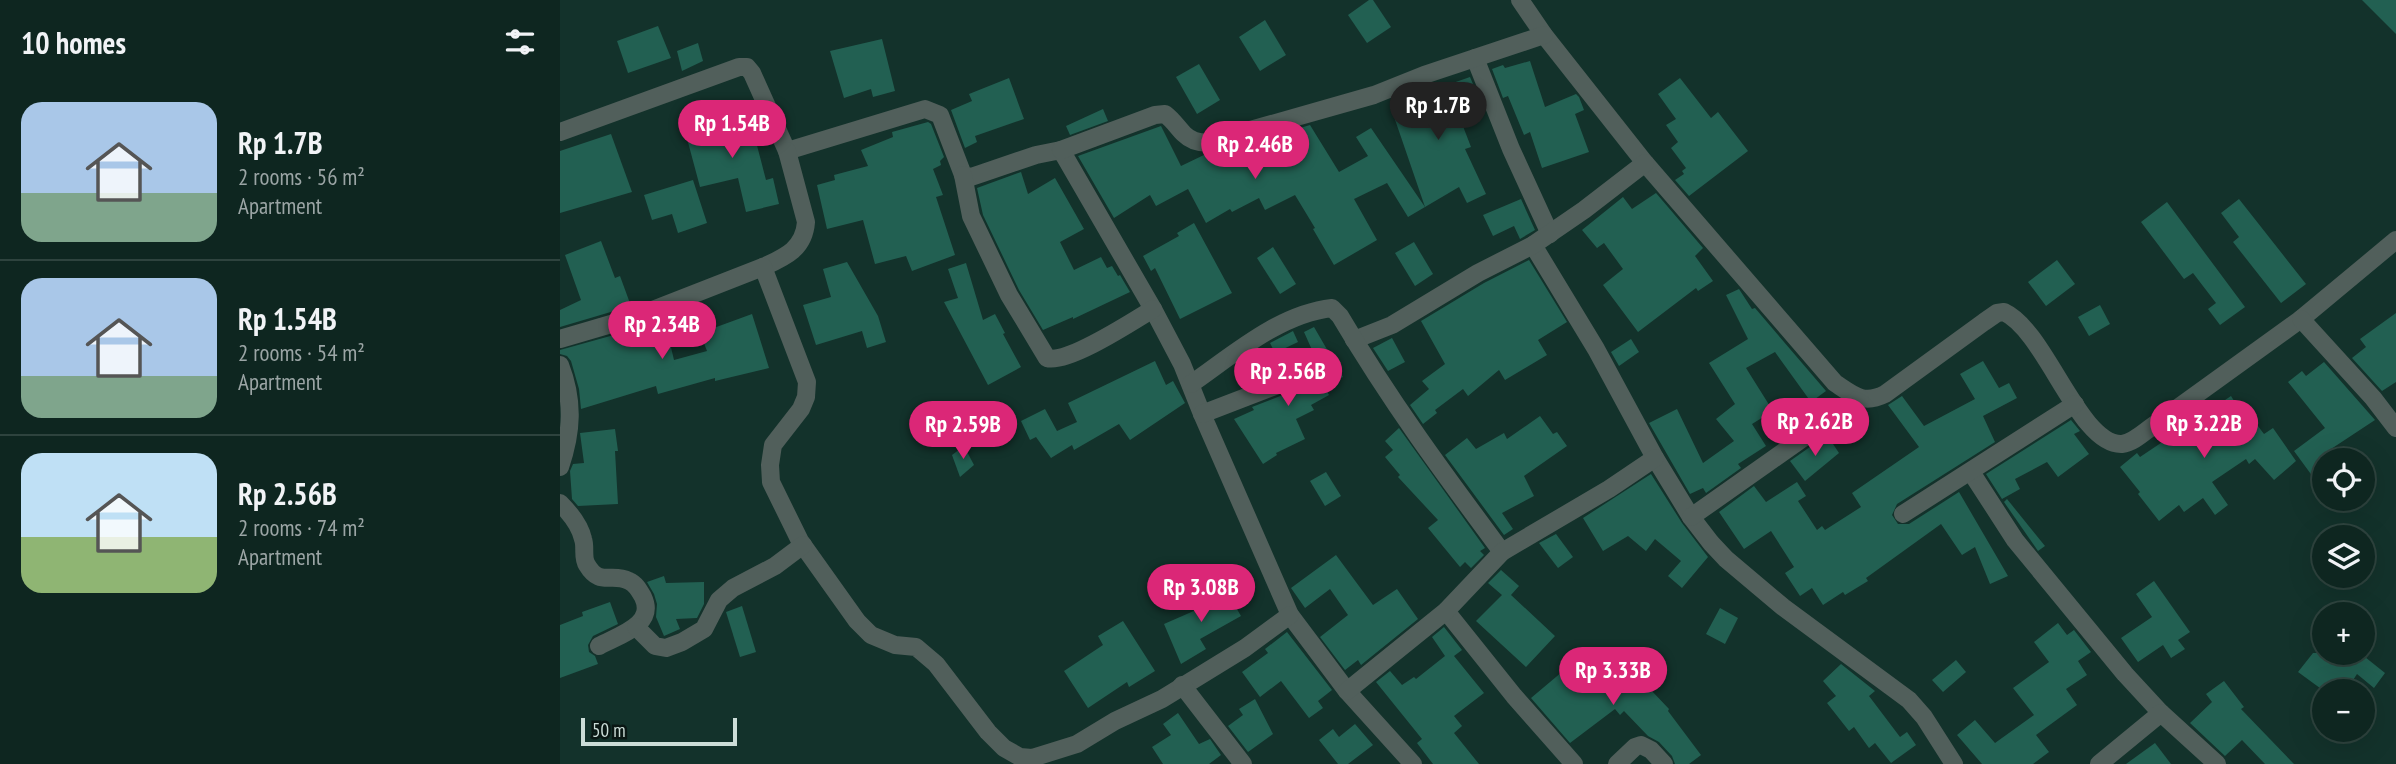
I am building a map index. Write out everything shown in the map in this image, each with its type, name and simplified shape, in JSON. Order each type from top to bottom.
[{"type":"street","points":[[1520,0],[1544,35],[1645,163],[1835,383],[1860,398],[1875,399],[1885,394],[1997,313],[2004,313],[2019,323],[2038,345],[2075,404],[2102,437],[2119,443],[2131,442],[2301,319],[2396,240]]},
{"type":"street","points":[[963,175],[971,177],[1036,155],[1061,150],[1155,115],[1165,114],[1186,137],[1211,142],[1374,95],[1544,35]]},
{"type":"street","points":[[1475,58],[1511,149],[1550,234]]},
{"type":"street","points":[[560,132],[739,67],[747,67],[787,151],[806,222],[805,233],[792,252],[763,267],[635,317],[560,340]]},
{"type":"street","points":[[787,151],[925,109],[940,114],[963,175],[965,193],[977,228],[1009,295],[1047,358],[1056,360],[1100,340],[1153,309]]},
{"type":"street","points":[[1061,150],[1153,309],[1191,384],[1290,615],[1347,691],[1413,764]]},
{"type":"street","points":[[1354,340],[1392,325],[1478,273],[1533,245],[1645,163]]},
{"type":"street","points":[[1533,245],[1597,349],[1655,458],[1691,517],[1718,551],[1783,607],[1909,700],[1924,717],[1954,764]]},
{"type":"street","points":[[763,267],[807,382],[806,397],[801,409],[773,445],[771,482],[777,496],[803,545],[864,628],[871,635],[895,645],[916,647],[936,664],[988,732],[1004,748],[1020,757],[1032,758],[1077,744],[1115,721],[1162,699],[1245,648],[1290,615]]},
{"type":"street","points":[[1191,384],[1254,340],[1295,317],[1332,308],[1423,447],[1502,552]]},
{"type":"street","points":[[2301,319],[2373,398],[2396,428]]},
{"type":"street","points":[[560,365],[571,419],[560,467]]},
{"type":"street","points":[[1202,414],[1283,383],[1311,369]]},
{"type":"street","points":[[1691,517],[1860,398]]},
{"type":"street","points":[[1903,514],[2075,404]]},
{"type":"street","points":[[1347,691],[1446,611],[1502,552],[1609,489],[1655,458]]},
{"type":"street","points":[[1972,472],[2015,540],[2108,653],[2161,712],[2217,764]]},
{"type":"street","points":[[560,503],[577,523],[583,538],[584,560],[591,570],[598,577],[623,579],[637,586],[647,608],[646,614],[636,627],[600,646]]},
{"type":"street","points":[[636,627],[655,646],[666,648],[682,642],[704,629],[719,600],[733,588],[775,566],[803,545]]},
{"type":"street","points":[[1446,611],[1514,696],[1574,764]]},
{"type":"street","points":[[1182,685],[1243,764]]},
{"type":"street","points":[[2099,764],[2161,712]]},
{"type":"street","points":[[1617,764],[1635,747],[1641,745],[1651,750],[1664,764]]},
{"type":"building","points":[[1373,0],[1391,27],[1367,43],[1348,15]]},
{"type":"building","points":[[2362,0],[2396,0],[2396,34]]},
{"type":"building","points":[[1265,20],[1286,55],[1260,71],[1239,37]]},
{"type":"building","points":[[658,26],[671,58],[628,73],[617,41]]},
{"type":"building","points":[[882,39],[895,91],[873,97],[871,89],[844,98],[830,51]]},
{"type":"building","points":[[698,43],[703,61],[682,71],[677,51]]},
{"type":"building","points":[[1530,61],[1545,107],[1576,94],[1579,97],[1584,110],[1575,114],[1589,152],[1542,168],[1530,132],[1524,135],[1508,96],[1503,98],[1492,69]]},
{"type":"building","points":[[1199,64],[1220,100],[1197,114],[1176,77]]},
{"type":"building","points":[[1470,77],[1476,91],[1456,102],[1456,108],[1471,147],[1465,149],[1486,194],[1467,203],[1459,187],[1425,207],[1390,105],[1421,88],[1424,93]]},
{"type":"building","points":[[1009,78],[1024,119],[975,136],[977,142],[965,148],[951,110],[972,101],[969,94]]},
{"type":"building","points":[[1680,78],[1711,118],[1718,112],[1748,151],[1689,196],[1675,180],[1684,174],[1682,171],[1686,168],[1671,148],[1678,142],[1666,125],[1676,119],[1658,94]]},
{"type":"building","points":[[1103,109],[1108,121],[1070,135],[1066,126]]},
{"type":"building","points":[[749,115],[766,180],[773,178],[779,204],[746,212],[738,178],[700,187],[685,131]]},
{"type":"building","points":[[928,122],[944,157],[940,161],[941,165],[933,169],[943,195],[936,197],[955,255],[912,271],[906,256],[875,264],[863,220],[827,229],[817,185],[835,180],[834,175],[868,166],[861,150],[893,137],[892,132]]},
{"type":"building","points":[[1310,125],[1339,172],[1368,156],[1356,137],[1371,128],[1425,207],[1408,217],[1387,183],[1354,199],[1377,240],[1334,265],[1295,195],[1265,210],[1259,198],[1232,212],[1230,209],[1206,223],[1188,189],[1156,206],[1150,195],[1114,218],[1078,156],[1161,126],[1181,166],[1206,154],[1226,151],[1257,140],[1259,146],[1280,134]]},
{"type":"building","points":[[611,134],[632,192],[560,213],[560,151]]},
{"type":"building","points":[[1021,172],[1028,194],[1055,178],[1084,229],[1060,242],[1074,270],[1101,257],[1107,268],[1112,266],[1118,276],[1120,275],[1130,292],[1043,330],[1019,290],[983,215],[977,188]]},
{"type":"building","points":[[693,180],[707,223],[678,233],[672,214],[652,220],[644,195]]},
{"type":"building","points":[[1656,193],[1703,248],[1695,256],[1713,281],[1698,291],[1696,288],[1638,332],[1603,285],[1623,269],[1604,243],[1597,248],[1582,230],[1623,197],[1632,209]]},
{"type":"building","points":[[1521,199],[1535,230],[1520,239],[1514,226],[1493,236],[1483,215]]},
{"type":"building","points":[[2239,199],[2306,284],[2281,303],[2233,242],[2239,237],[2221,213]]},
{"type":"building","points":[[2167,202],[2245,307],[2220,325],[2208,309],[2216,303],[2193,273],[2184,279],[2141,222]]},
{"type":"building","points":[[1194,223],[1232,293],[1180,319],[1155,268],[1151,271],[1143,256],[1179,236],[1177,233]]},
{"type":"building","points":[[601,241],[615,278],[620,276],[631,306],[560,327],[560,310],[581,300],[565,255]]},
{"type":"building","points":[[1414,242],[1433,274],[1415,286],[1395,253]]},
{"type":"building","points":[[1273,247],[1296,284],[1280,294],[1257,258]]},
{"type":"building","points":[[1529,260],[1567,322],[1538,340],[1547,355],[1505,380],[1499,370],[1468,396],[1463,389],[1435,410],[1437,413],[1423,424],[1410,405],[1429,389],[1422,381],[1445,364],[1421,321],[1484,283]]},
{"type":"building","points":[[2057,260],[2075,284],[2046,306],[2028,282]]},
{"type":"building","points":[[847,262],[878,316],[886,342],[867,348],[862,331],[816,345],[803,305],[831,297],[823,269]]},
{"type":"building","points":[[966,263],[983,320],[995,314],[1021,367],[988,385],[944,302],[958,298],[948,269]]},
{"type":"building","points":[[1739,289],[1752,309],[1755,308],[1826,391],[1811,402],[1775,352],[1746,368],[1773,411],[1752,424],[1766,446],[1738,464],[1741,468],[1706,493],[1703,488],[1690,494],[1649,423],[1677,409],[1703,463],[1734,441],[1716,419],[1735,404],[1709,363],[1748,339],[1726,295]]},
{"type":"building","points":[[2100,305],[2110,324],[2089,336],[2078,317]]},
{"type":"building","points":[[2396,313],[2396,382],[2382,391],[2352,358],[2366,347],[2360,339]]},
{"type":"building","points":[[752,314],[769,368],[715,381],[715,378],[658,394],[656,386],[581,409],[579,389],[571,361],[560,354],[560,350],[655,326],[658,338],[668,335],[674,360],[707,351],[700,333]]},
{"type":"building","points":[[1314,327],[1343,377],[1324,386],[1329,395],[1311,405],[1314,410],[1296,419],[1305,439],[1276,453],[1277,455],[1263,464],[1234,419],[1254,410],[1252,407],[1288,393],[1320,376],[1321,365],[1304,332]]},
{"type":"building","points":[[1293,331],[1298,342],[1275,353],[1270,343]]},
{"type":"building","points":[[1392,338],[1405,362],[1388,371],[1373,348]]},
{"type":"building","points":[[1631,339],[1639,352],[1619,366],[1611,352]]},
{"type":"building","points":[[1270,356],[1278,373],[1258,380],[1251,364]]},
{"type":"building","points":[[1155,361],[1166,385],[1173,381],[1185,403],[1130,440],[1119,424],[1074,450],[1072,445],[1051,458],[1036,437],[1030,440],[1021,421],[1045,409],[1057,431],[1077,422],[1068,403]]},
{"type":"building","points":[[1983,361],[1999,388],[2009,383],[2017,398],[1983,416],[1995,442],[1897,504],[1892,515],[1898,524],[1909,524],[1959,492],[2008,576],[1990,584],[1975,547],[1962,555],[1941,524],[1866,578],[1868,581],[1823,605],[1812,588],[1800,596],[1785,573],[1794,567],[1771,531],[1744,549],[1719,512],[1754,486],[1766,502],[1797,482],[1806,496],[1798,501],[1817,530],[1822,526],[1825,530],[1861,507],[1852,493],[1919,447],[1888,405],[1902,396],[1924,426],[1975,399],[1960,374]]},
{"type":"building","points":[[2324,362],[2375,420],[2333,448],[2312,448],[2312,476],[2294,451],[2325,428],[2288,382],[2302,371],[2306,376]]},
{"type":"building","points":[[2231,396],[2250,426],[2255,422],[2264,434],[2273,428],[2296,461],[2274,480],[2255,459],[2249,464],[2246,459],[2212,482],[2228,505],[2215,515],[2203,498],[2184,512],[2179,505],[2159,521],[2120,467],[2137,453],[2140,457]]},
{"type":"building","points":[[1540,416],[1553,434],[1557,432],[1567,446],[1524,476],[1534,496],[1502,513],[1513,529],[1504,535],[1445,455],[1467,438],[1476,449],[1504,433],[1507,439]]},
{"type":"building","points":[[2071,420],[2080,431],[2074,434],[2089,454],[2058,477],[2047,462],[2015,479],[2020,489],[2002,499],[1986,474]]},
{"type":"building","points":[[1399,428],[1485,548],[1480,551],[1484,555],[1471,568],[1465,562],[1460,567],[1428,528],[1438,520],[1398,477],[1400,475],[1385,457],[1393,450],[1385,441]]},
{"type":"building","points":[[615,429],[618,451],[615,451],[618,504],[578,506],[572,499],[570,471],[573,464],[584,463],[580,433]]},
{"type":"building","points":[[1827,435],[1839,453],[1805,481],[1790,461]]},
{"type":"building","points":[[964,446],[974,465],[960,477],[952,455]]},
{"type":"building","points":[[1326,472],[1341,496],[1325,506],[1310,481]]},
{"type":"building","points":[[1651,474],[1682,523],[1708,557],[1682,588],[1668,576],[1681,561],[1655,539],[1646,551],[1628,536],[1603,551],[1583,518]]},
{"type":"building","points":[[2007,499],[2045,546],[2038,551],[2004,502]]},
{"type":"building","points":[[1556,534],[1573,557],[1558,568],[1539,543]]},
{"type":"building","points":[[1336,555],[1373,605],[1397,589],[1418,619],[1361,665],[1358,660],[1345,670],[1320,637],[1348,615],[1330,589],[1305,608],[1291,588]]},
{"type":"building","points":[[1501,570],[1519,586],[1511,595],[1555,636],[1526,667],[1476,621],[1502,595],[1488,583]]},
{"type":"building","points":[[664,576],[666,583],[704,582],[704,604],[697,618],[676,619],[680,629],[664,636],[656,617],[657,604],[654,594],[647,582]]},
{"type":"building","points":[[2154,581],[2190,632],[2178,640],[2185,649],[2171,658],[2163,645],[2138,662],[2121,638],[2152,617],[2136,594]]},
{"type":"building","points":[[1225,589],[1241,616],[1200,639],[1206,649],[1181,664],[1164,624],[1196,610],[1191,600],[1205,593],[1209,599]]},
{"type":"building","points":[[610,602],[618,624],[593,636],[588,645],[589,652],[595,656],[598,664],[560,678],[560,625],[583,616],[582,612]]},
{"type":"building","points":[[742,606],[756,652],[740,657],[726,612]]},
{"type":"building","points":[[1720,608],[1738,618],[1725,644],[1706,634]]},
{"type":"building","points":[[1123,621],[1155,671],[1129,687],[1127,682],[1088,708],[1064,671],[1103,645],[1098,636]]},
{"type":"building","points":[[2058,623],[2067,635],[2074,630],[2091,652],[2078,661],[2087,675],[2066,689],[2077,705],[2036,735],[2049,752],[2033,764],[1982,764],[1957,735],[1975,720],[1995,743],[2034,715],[2013,688],[2049,662],[2034,642]]},
{"type":"building","points":[[1444,627],[1462,650],[1454,656],[1484,693],[1454,716],[1462,726],[1454,733],[1479,764],[1433,764],[1417,743],[1422,739],[1376,682],[1390,671],[1402,685],[1414,677],[1416,679],[1445,656],[1432,637]]},
{"type":"building","points":[[1287,632],[1332,690],[1318,701],[1323,708],[1309,718],[1281,681],[1260,697],[1242,672],[1268,653],[1265,649]]},
{"type":"building","points":[[2312,654],[2312,665],[2375,665],[2385,673],[2375,687],[2375,679],[2363,679],[2357,674],[2354,679],[2312,679],[2312,682],[2298,672]]},
{"type":"building","points":[[1642,660],[1661,677],[1650,689],[1669,709],[1701,755],[1689,764],[1675,764],[1672,756],[1659,742],[1648,736],[1624,711],[1620,715],[1615,709],[1570,743],[1531,698],[1575,661],[1599,690],[1617,674],[1623,680]]},
{"type":"building","points":[[1956,660],[1966,672],[1943,692],[1932,680]]},
{"type":"building","points":[[1841,664],[1875,691],[1869,696],[1900,737],[1907,732],[1916,745],[1891,763],[1875,743],[1869,748],[1854,727],[1849,731],[1827,703],[1836,696],[1823,681]]},
{"type":"building","points":[[2224,681],[2244,707],[2241,709],[2294,764],[2265,764],[2242,740],[2225,756],[2190,723],[2212,702],[2206,694]]},
{"type":"building","points":[[1255,699],[1273,734],[1248,752],[1228,726],[1243,715],[1239,709]]},
{"type":"building","points":[[1178,713],[1199,744],[1210,739],[1221,755],[1209,764],[1163,764],[1152,747],[1171,735],[1163,724]]},
{"type":"building","points":[[1355,724],[1373,745],[1348,764],[1338,764],[1319,740],[1333,729],[1339,737]]},
{"type":"building","points":[[2155,743],[2171,764],[2126,764]]}]
